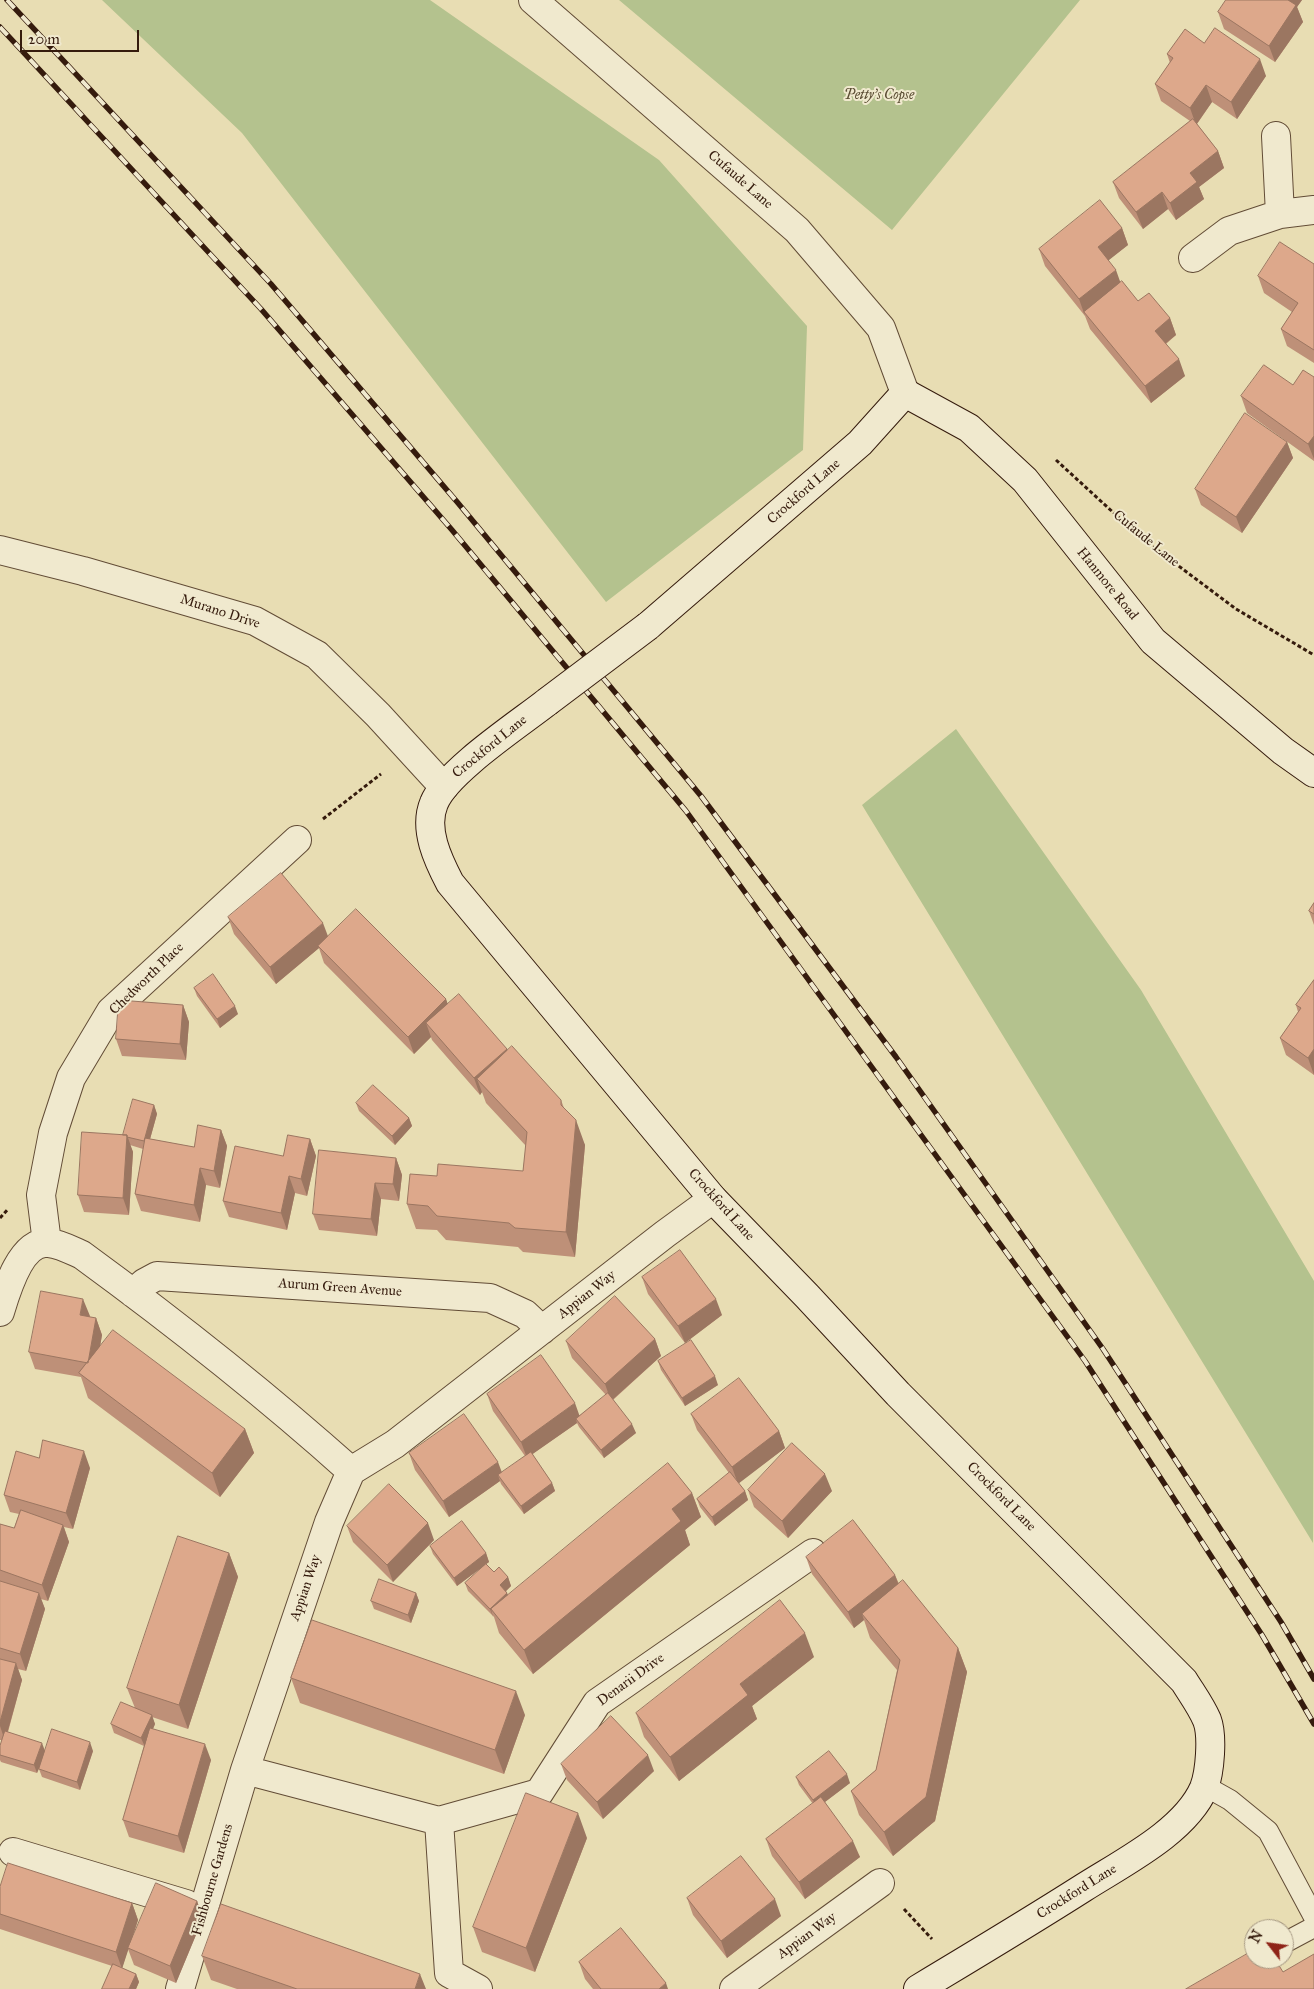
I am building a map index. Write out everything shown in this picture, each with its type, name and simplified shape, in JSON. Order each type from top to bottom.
[{"type":"street","name":"Cufaude Lane","points":[[533,0],[796,230],[881,328],[905,393]]},
{"type":"street","points":[[1276,136],[1280,214]]},
{"type":"street","points":[[1193,258],[1229,231],[1280,214],[1314,210]]},
{"type":"street","name":"Crockford Lane","points":[[905,393],[860,443],[648,626],[453,776],[434,803],[430,822],[435,850],[450,883],[713,1200],[898,1394],[1184,1681],[1208,1722],[1211,1752],[1205,1786],[1196,1804],[1183,1818],[1150,1846],[1011,1934],[918,1989]]},
{"type":"street","name":"Hanmore Road","points":[[905,393],[969,428],[976,434],[1025,480],[1153,642],[1283,751],[1314,774]]},
{"type":"street","name":"Murano Drive","points":[[0,550],[83,571],[254,621],[316,655],[378,715],[444,787]]},
{"type":"street","name":"Chedworth Place","points":[[47,1243],[41,1195],[53,1133],[71,1078],[111,1011],[297,840]]},
{"type":"street","name":"Appian Way","points":[[245,1770],[329,1522],[351,1471],[395,1444],[664,1234],[713,1200]]},
{"type":"street","points":[[0,1312],[8,1287],[24,1255],[34,1247],[47,1243],[82,1255],[198,1342],[351,1471]]},
{"type":"street","name":"Aurum Green Avenue","points":[[133,1293],[144,1283],[157,1276],[490,1298],[524,1314],[542,1330]]},
{"type":"street","name":"Denarii Drive","points":[[439,1822],[539,1793],[597,1703],[813,1552]]},
{"type":"street","points":[[245,1770],[439,1822],[449,1973],[478,1989]]},
{"type":"street","name":"Fishbourne Gardens","points":[[180,1989],[245,1770]]},
{"type":"street","points":[[13,1852],[204,1910]]},
{"type":"street","name":"Appian Way","points":[[734,1989],[880,1882]]},
{"type":"lane","points":[[1205,1786],[1230,1800],[1268,1832],[1314,1917]]},
{"type":"lane","points":[[1294,1938],[1314,1927]]},
{"type":"path","name":"Cufaude Lane","points":[[1052,456],[1140,537],[1236,608],[1314,655]]},
{"type":"path","points":[[297,840],[381,774]]},
{"type":"path","points":[[880,1882],[957,1966]]},
{"type":"green space","points":[[102,0],[430,0],[659,160],[807,326],[803,450],[606,602],[242,133]]},
{"type":"green space","name":"Petty's Copse","points":[[619,0],[1080,0],[892,230]]},
{"type":"green space","points":[[956,729],[1141,990],[1314,1281],[1313,1543],[862,805]]},
{"type":"building","points":[[1226,0],[1288,0],[1296,5],[1269,46],[1218,12]]},
{"type":"building","points":[[1215,28],[1260,59],[1231,102],[1206,85],[1190,108],[1155,84],[1173,58],[1167,54],[1185,29],[1204,43]]},
{"type":"building","points":[[1193,119],[1218,151],[1190,173],[1197,182],[1170,203],[1162,192],[1136,212],[1113,182]]},
{"type":"building","points":[[1100,200],[1122,228],[1098,247],[1116,270],[1079,299],[1039,249]]},
{"type":"building","points":[[1280,242],[1314,264],[1314,350],[1281,329],[1298,303],[1258,276]]},
{"type":"building","points":[[1122,281],[1138,301],[1149,293],[1170,318],[1155,331],[1179,359],[1145,386],[1084,312]]},
{"type":"building","points":[[1264,365],[1293,385],[1303,370],[1314,377],[1314,436],[1308,444],[1241,396]]},
{"type":"building","points":[[1245,413],[1287,442],[1236,517],[1195,489]]},
{"type":"building","points":[[281,873],[323,923],[270,967],[228,917]]},
{"type":"building","points":[[1314,903],[1314,914],[1309,911]]},
{"type":"building","points":[[356,909],[446,999],[408,1037],[318,946]]},
{"type":"building","points":[[213,974],[235,1006],[217,1019],[194,988]]},
{"type":"building","points":[[1314,980],[1314,1049],[1308,1058],[1280,1038],[1301,1008],[1296,1005]]},
{"type":"building","points":[[459,994],[507,1049],[474,1078],[426,1023]]},
{"type":"building","points":[[119,1000],[183,1005],[180,1044],[116,1039]]},
{"type":"building","points":[[512,1046],[561,1100],[561,1105],[576,1120],[566,1232],[515,1228],[509,1223],[437,1216],[428,1206],[407,1204],[410,1174],[437,1176],[438,1164],[523,1171],[527,1132],[477,1079]]},
{"type":"building","points":[[373,1085],[409,1118],[392,1136],[356,1103]]},
{"type":"building","points":[[133,1099],[154,1105],[144,1141],[123,1135]]},
{"type":"building","points":[[198,1125],[221,1130],[214,1171],[200,1168],[194,1205],[135,1194],[145,1138],[194,1147]]},
{"type":"building","points":[[82,1132],[127,1135],[123,1198],[78,1195]]},
{"type":"building","points":[[288,1135],[310,1139],[301,1179],[289,1176],[281,1213],[223,1201],[235,1146],[283,1156]]},
{"type":"building","points":[[319,1150],[396,1158],[393,1184],[375,1183],[371,1219],[313,1214]]},
{"type":"building","points":[[680,1250],[716,1299],[678,1326],[642,1277]]},
{"type":"building","points":[[41,1291],[83,1299],[80,1315],[96,1318],[88,1363],[29,1352]]},
{"type":"building","points":[[615,1296],[655,1339],[605,1384],[566,1341]]},
{"type":"building","points":[[113,1330],[245,1429],[212,1473],[79,1373]]},
{"type":"building","points":[[691,1340],[715,1376],[682,1398],[658,1361]]},
{"type":"building","points":[[541,1355],[575,1403],[521,1442],[487,1394]]},
{"type":"building","points":[[739,1378],[779,1431],[732,1467],[691,1414]]},
{"type":"building","points":[[608,1393],[632,1424],[601,1450],[576,1419]]},
{"type":"building","points":[[464,1414],[498,1462],[443,1501],[409,1453]]},
{"type":"building","points":[[43,1440],[84,1451],[66,1513],[4,1495],[16,1451],[39,1458]]},
{"type":"building","points":[[792,1443],[825,1474],[782,1521],[748,1490]]},
{"type":"building","points":[[531,1452],[552,1483],[521,1506],[498,1475]]},
{"type":"building","points":[[668,1463],[692,1493],[672,1509],[681,1521],[524,1650],[491,1609]]},
{"type":"building","points":[[730,1472],[745,1491],[712,1517],[697,1499]]},
{"type":"building","points":[[389,1484],[428,1523],[387,1565],[347,1526]]},
{"type":"building","points":[[21,1510],[63,1525],[42,1585],[0,1570],[0,1524],[14,1528]]},
{"type":"building","points":[[853,1520],[895,1575],[848,1612],[806,1557]]},
{"type":"building","points":[[462,1521],[486,1553],[454,1578],[430,1546]]},
{"type":"building","points":[[178,1536],[229,1553],[179,1705],[127,1688]]},
{"type":"building","points":[[486,1564],[494,1572],[499,1567],[508,1577],[500,1585],[507,1593],[490,1609],[465,1583]]},
{"type":"building","points":[[379,1579],[416,1593],[408,1615],[371,1601]]},
{"type":"building","points":[[903,1580],[958,1648],[926,1797],[884,1832],[851,1791],[876,1770],[900,1660],[862,1614]]},
{"type":"building","points":[[0,1581],[39,1593],[20,1654],[0,1648]]},
{"type":"building","points":[[780,1600],[805,1633],[740,1684],[748,1695],[670,1757],[636,1713]]},
{"type":"building","points":[[312,1620],[516,1691],[495,1750],[291,1678]]},
{"type":"building","points":[[0,1659],[16,1663],[0,1722]]},
{"type":"building","points":[[121,1702],[152,1715],[141,1738],[111,1724]]},
{"type":"building","points":[[611,1716],[648,1755],[597,1802],[561,1764]]},
{"type":"building","points":[[150,1728],[205,1744],[178,1836],[123,1820]]},
{"type":"building","points":[[52,1729],[90,1742],[77,1782],[39,1769]]},
{"type":"building","points":[[5,1731],[42,1743],[34,1765],[0,1755],[0,1746]]},
{"type":"building","points":[[829,1751],[847,1774],[813,1800],[796,1777]]},
{"type":"building","points":[[526,1793],[578,1813],[526,1948],[473,1927]]},
{"type":"building","points":[[821,1797],[853,1841],[799,1882],[766,1839]]},
{"type":"building","points":[[741,1856],[775,1899],[721,1941],[687,1898]]},
{"type":"building","points":[[8,1863],[132,1903],[116,1952],[0,1914],[0,1887]]},
{"type":"building","points":[[156,1883],[197,1901],[170,1966],[128,1948]]},
{"type":"building","points":[[221,1904],[420,1974],[415,1989],[297,1989],[202,1956]]},
{"type":"building","points":[[621,1928],[666,1983],[659,1989],[601,1989],[579,1962]]},
{"type":"building","points":[[1314,1954],[1314,1989],[1186,1989],[1244,1956],[1244,1969],[1281,1969],[1283,1972],[1288,1969],[1294,1969],[1294,1966]]},
{"type":"building","points":[[113,1964],[136,1974],[129,1989],[102,1989]]},
{"type":"railway","points":[[7,0],[271,284],[458,503],[701,796],[896,1057],[1103,1349],[1281,1622],[1314,1679]]},
{"type":"railway","points":[[0,27],[261,309],[452,530],[686,811],[1085,1361],[1262,1635],[1314,1724]]}]
